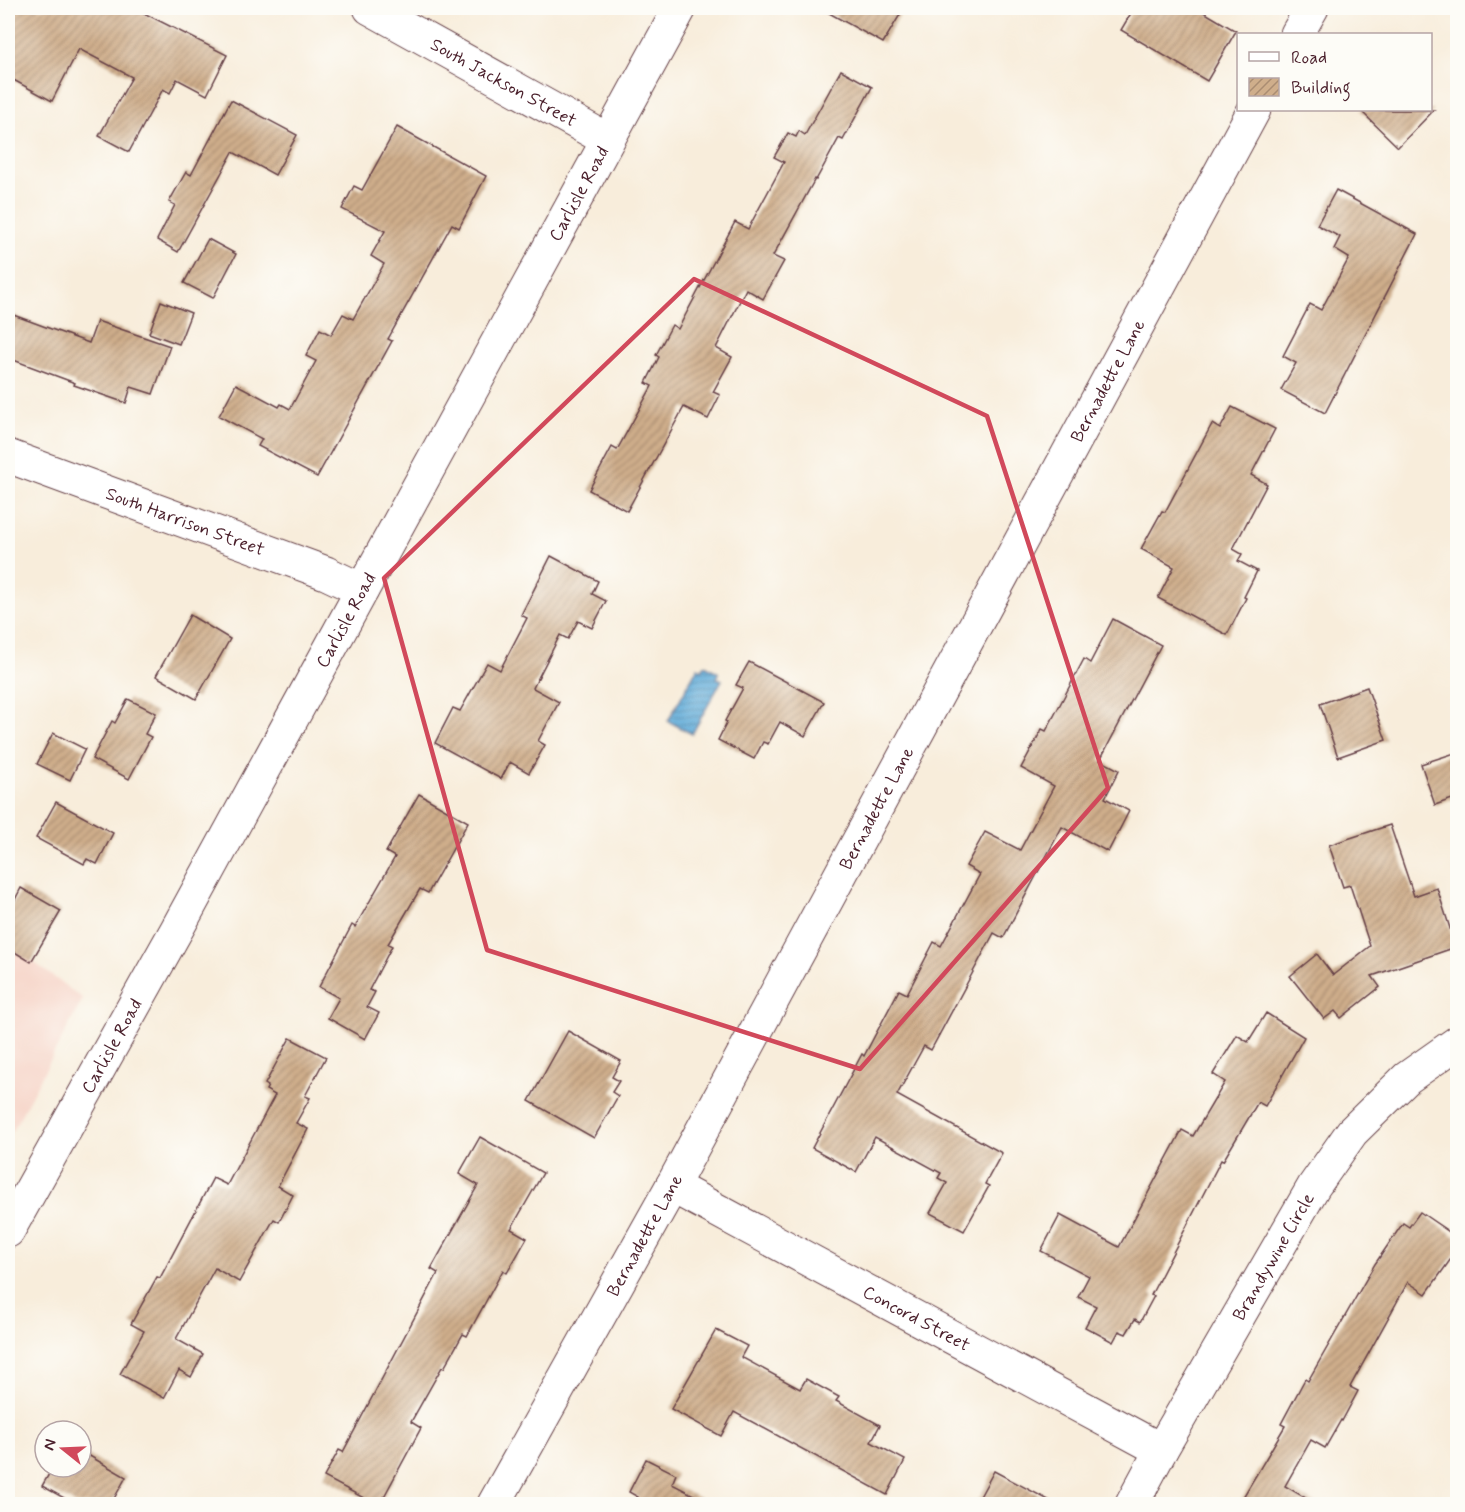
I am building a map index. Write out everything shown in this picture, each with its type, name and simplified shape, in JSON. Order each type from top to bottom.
[{"type":"street","name":"South Jackson Street","points":[[370,8],[606,139]]},
{"type":"street","name":"Carlisle Road","points":[[8,1231],[177,929],[606,139],[680,8]]},
{"type":"street","points":[[1298,33],[1312,8]]},
{"type":"street","name":"Bernadette Lane","points":[[494,1504],[672,1186],[1253,111]]},
{"type":"street","name":"South Harrison Street","points":[[8,456],[326,573],[362,590]]},
{"type":"street","name":"Brandywine Circle","points":[[1132,1504],[1314,1186],[1353,1132],[1407,1078],[1458,1042]]},
{"type":"street","name":"Concord Street","points":[[672,1186],[1161,1450]]},
{"type":"highlighted area","points":[[694,279],[987,416],[1108,788],[860,1069],[487,950],[384,578]]},
{"type":"shaded area","points":[[8,943],[83,999],[8,1139]]},
{"type":"water","points":[[705,665],[719,673],[717,678],[722,680],[692,734],[668,721],[698,667],[702,670]]},
{"type":"building","points":[[8,8],[134,8],[227,55],[207,95],[177,79],[170,93],[163,89],[129,152],[99,136],[132,77],[79,49],[52,101],[8,77]]},
{"type":"building","points":[[820,8],[904,8],[883,43]]},
{"type":"building","points":[[1134,8],[1197,8],[1236,31],[1207,81],[1121,30]]},
{"type":"building","points":[[841,70],[872,87],[843,140],[839,138],[773,256],[784,261],[763,299],[746,289],[716,348],[732,357],[713,392],[720,395],[708,419],[684,407],[627,511],[589,490],[612,447],[617,450],[652,386],[646,383],[659,357],[656,355],[672,325],[678,329],[735,222],[748,229],[784,162],[774,157],[788,133],[796,137],[799,131],[805,135]]},
{"type":"building","points":[[231,100],[297,135],[275,175],[233,152],[178,252],[157,240],[175,205],[169,202],[186,172],[191,175]]},
{"type":"building","points":[[1434,110],[1398,147],[1361,111]]},
{"type":"building","points":[[397,127],[486,176],[459,228],[452,224],[388,339],[392,341],[317,477],[258,446],[262,439],[219,416],[236,384],[279,407],[281,404],[290,409],[316,361],[306,356],[320,329],[331,335],[343,314],[353,319],[384,264],[371,256],[385,231],[342,209],[354,186],[362,190]]},
{"type":"building","points":[[1336,190],[1417,234],[1325,413],[1281,390],[1296,363],[1283,356],[1310,304],[1321,310],[1349,258],[1334,249],[1340,237],[1317,225]]},
{"type":"building","points":[[208,239],[236,254],[213,298],[184,283]]},
{"type":"building","points":[[161,301],[191,313],[179,344],[149,333]]},
{"type":"building","points":[[8,313],[89,343],[97,321],[170,346],[153,394],[131,387],[126,403],[8,358]]},
{"type":"building","points":[[1232,407],[1275,429],[1251,475],[1267,484],[1233,549],[1242,554],[1238,561],[1257,571],[1227,635],[1158,598],[1174,567],[1141,549],[1162,511],[1165,512],[1212,424],[1220,429]]},
{"type":"building","points":[[551,556],[598,581],[592,594],[606,601],[592,628],[578,621],[568,639],[560,635],[533,688],[559,702],[538,741],[545,745],[529,773],[510,762],[501,779],[435,743],[453,708],[460,711],[487,663],[500,670],[527,618],[521,615]]},
{"type":"building","points":[[190,615],[230,639],[196,699],[156,676]]},
{"type":"building","points":[[1113,619],[1161,645],[1100,760],[1119,770],[1105,798],[1129,811],[1108,852],[1062,827],[1003,938],[994,933],[931,1050],[924,1046],[897,1095],[1002,1153],[985,1184],[989,1186],[964,1231],[930,1213],[947,1183],[938,1178],[941,1173],[875,1137],[856,1172],[812,1148],[899,990],[907,994],[934,942],[941,946],[980,874],[966,866],[985,832],[1020,850],[1054,786],[1021,768],[1042,729],[1046,731],[1084,659],[1090,663]]},
{"type":"building","points":[[749,662],[824,702],[805,736],[780,722],[768,744],[763,742],[754,759],[718,740],[727,722],[725,721],[743,688],[736,685]]},
{"type":"building","points":[[1367,687],[1386,740],[1338,757],[1320,704]]},
{"type":"building","points":[[128,699],[156,713],[145,734],[151,737],[129,779],[92,759],[112,721],[115,723]]},
{"type":"building","points":[[53,733],[85,749],[70,780],[37,764]]},
{"type":"building","points":[[1458,752],[1458,797],[1435,805],[1421,764]]},
{"type":"building","points":[[419,794],[468,822],[428,893],[420,889],[388,944],[392,946],[369,990],[375,992],[367,1007],[379,1013],[365,1039],[328,1018],[339,998],[319,987],[352,925],[355,927],[395,857],[386,852]]},
{"type":"building","points":[[56,802],[113,833],[97,864],[87,859],[84,864],[36,838]]},
{"type":"building","points":[[1390,825],[1414,896],[1437,888],[1456,947],[1372,976],[1380,987],[1341,1018],[1335,1011],[1324,1019],[1290,976],[1317,954],[1333,975],[1370,946],[1350,885],[1343,887],[1329,845]]},
{"type":"building","points":[[21,888],[61,911],[31,962],[8,948],[8,913]]},
{"type":"building","points":[[1266,1013],[1304,1037],[1265,1106],[1258,1102],[1223,1161],[1221,1160],[1151,1295],[1154,1296],[1140,1322],[1135,1319],[1126,1334],[1119,1331],[1113,1342],[1085,1327],[1096,1306],[1078,1297],[1089,1276],[1041,1251],[1060,1215],[1119,1247],[1182,1130],[1193,1136],[1225,1082],[1213,1074],[1237,1035],[1248,1042]]},
{"type":"building","points":[[568,1031],[621,1061],[612,1077],[619,1081],[612,1092],[618,1096],[594,1138],[529,1101]]},
{"type":"building","points":[[290,1038],[326,1057],[305,1096],[310,1098],[296,1123],[308,1129],[278,1186],[293,1195],[279,1222],[274,1219],[239,1282],[215,1268],[176,1339],[203,1354],[191,1377],[179,1370],[164,1398],[120,1374],[144,1331],[131,1324],[157,1277],[160,1278],[213,1178],[227,1185],[275,1095],[266,1090],[268,1086],[265,1084]]},
{"type":"building","points":[[480,1137],[543,1173],[511,1229],[527,1238],[507,1273],[503,1270],[467,1336],[463,1334],[444,1368],[442,1367],[411,1422],[421,1428],[380,1504],[375,1504],[324,1477],[339,1450],[343,1452],[438,1273],[431,1269],[478,1185],[459,1174]]},
{"type":"building","points":[[1420,1212],[1458,1238],[1458,1249],[1426,1294],[1408,1282],[1350,1387],[1358,1391],[1342,1421],[1325,1448],[1311,1440],[1285,1486],[1316,1504],[1239,1504],[1285,1426],[1281,1424],[1305,1379],[1308,1381],[1375,1264],[1403,1223],[1409,1227]]},
{"type":"building","points":[[716,1330],[747,1346],[741,1357],[800,1389],[806,1379],[839,1397],[836,1401],[880,1425],[871,1442],[905,1460],[887,1495],[734,1412],[721,1436],[671,1409]]},
{"type":"building","points":[[93,1458],[126,1477],[111,1504],[75,1504],[42,1486],[46,1479],[93,1479]]},
{"type":"building","points":[[646,1459],[676,1474],[672,1484],[711,1504],[634,1504],[638,1497],[629,1492]]},
{"type":"building","points":[[994,1471],[1056,1504],[976,1504]]}]
